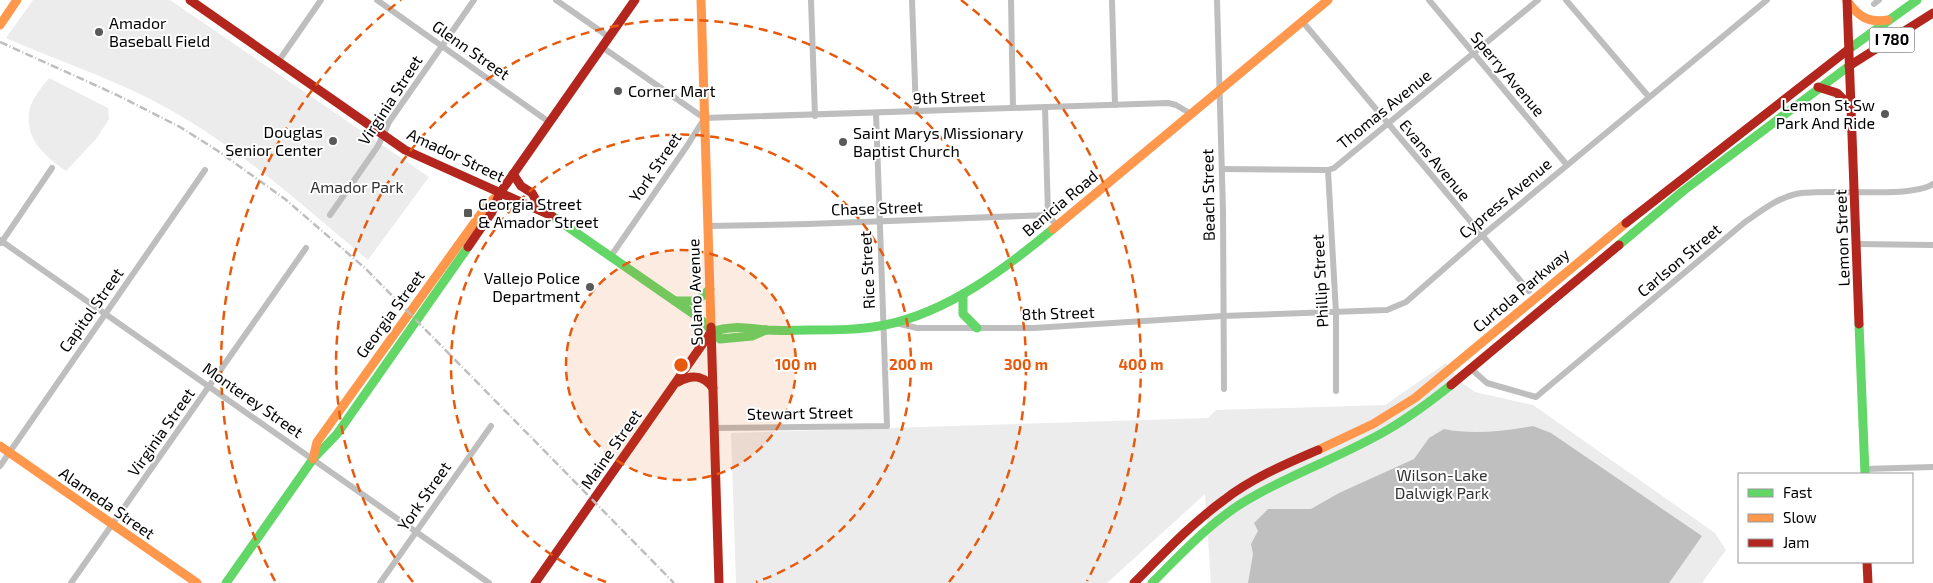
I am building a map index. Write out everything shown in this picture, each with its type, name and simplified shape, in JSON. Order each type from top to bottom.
[{"type":"main road","points":[[0,25],[17,0]]},
{"type":"main road","name":"Amador Street","points":[[190,0],[383,135],[424,160],[560,220],[672,300],[698,316],[711,332]]},
{"type":"main road","name":"Georgia Street","points":[[226,583],[313,459],[337,434],[493,211],[500,193],[635,0]]},
{"type":"main road","name":"Solano Avenue","points":[[701,0],[719,583]]},
{"type":"main road","name":"Benicia Road","points":[[711,332],[728,325],[746,325],[767,330],[822,330],[884,325],[896,323],[927,312],[962,294],[1018,258],[1220,92],[1328,0]]},
{"type":"main road","name":"Curtola Parkway","points":[[1134,583],[1219,503],[1262,476],[1385,417],[1407,404],[1688,171],[1917,0]]},
{"type":"main road","points":[[1847,1],[1858,17],[1868,21],[1890,19]]},
{"type":"main road","name":"Lemon Street","points":[[1847,1],[1865,472]]},
{"type":"main road","name":"Curtola Parkway","points":[[1152,583],[1201,535],[1232,510],[1255,496],[1388,430],[1426,406],[1683,191],[1818,87],[1933,13]]},
{"type":"main road","points":[[1818,87],[1833,90],[1841,95],[1851,107]]},
{"type":"main road","points":[[513,174],[521,186],[532,193],[542,211]]},
{"type":"main road","points":[[672,300],[697,301],[710,289]]},
{"type":"main road","points":[[962,294],[961,306],[963,316],[977,328]]},
{"type":"main road","name":"Maine Street","points":[[535,583],[711,332]]},
{"type":"main road","points":[[1470,368],[1470,362],[1480,345]]},
{"type":"main road","points":[[676,383],[689,376],[695,376],[704,379],[713,388]]},
{"type":"main road","name":"Alameda Street","points":[[0,446],[197,583]]},
{"type":"main road","points":[[1867,563],[1868,583]]},
{"type":"street","points":[[278,62],[321,0]]},
{"type":"street","name":"Glenn Street","points":[[377,0],[549,122]]},
{"type":"street","name":"Virginia Street","points":[[330,215],[383,135],[389,122],[474,0]]},
{"type":"street","points":[[556,0],[609,37]]},
{"type":"street","points":[[811,0],[815,116]]},
{"type":"street","points":[[912,0],[916,112]]},
{"type":"street","points":[[1010,0],[1013,108]]},
{"type":"street","points":[[1112,0],[1115,105]]},
{"type":"street","name":"Beach Street","points":[[1217,0],[1222,169],[1224,389]]},
{"type":"street","name":"Sperry Avenue","points":[[1429,0],[1567,165]]},
{"type":"street","name":"Thomas Avenue","points":[[1222,169],[1328,170],[1334,168],[1538,0]]},
{"type":"street","points":[[1566,0],[1648,97]]},
{"type":"street","name":"Cypress Avenue","points":[[1223,316],[1387,310],[1406,302],[1481,236],[1767,0]]},
{"type":"street","name":"Evans Avenue","points":[[1302,21],[1529,291]]},
{"type":"street","points":[[602,47],[704,118]]},
{"type":"street","name":"9th Street","points":[[704,118],[815,116],[1168,103],[1176,105],[1191,114]]},
{"type":"street","points":[[1045,107],[1048,215],[1056,226]]},
{"type":"street","name":"Rice Street","points":[[876,113],[887,426]]},
{"type":"street","name":"York Street","points":[[611,256],[687,146],[704,118]]},
{"type":"street","points":[[1,242],[52,168]]},
{"type":"street","name":"Capitol Street","points":[[0,466],[205,170]]},
{"type":"street","name":"Phillip Street","points":[[1328,170],[1336,313],[1336,392]]},
{"type":"street","name":"Carlson Street","points":[[1470,368],[1487,384],[1536,397],[1746,222],[1774,203],[1797,194],[1906,191],[1929,187],[1933,184]]},
{"type":"street","name":"Chase Street","points":[[708,226],[879,222],[1048,215]]},
{"type":"street","name":"Monterey Street","points":[[1,242],[106,313],[489,583]]},
{"type":"street","points":[[1857,244],[1933,245]]},
{"type":"street","name":"Virginia Street","points":[[72,583],[306,248]]},
{"type":"street","name":"8th Street","points":[[896,323],[917,328],[1034,328],[1223,316]]},
{"type":"street","name":"York Street","points":[[380,583],[491,426]]},
{"type":"street","name":"Stewart Street","points":[[714,428],[887,426]]},
{"type":"street","points":[[1865,472],[1933,467]]},
{"type":"green space","name":"Amador Park","points":[[33,0],[170,0],[429,177],[368,260],[291,195],[238,154],[182,117],[116,83],[6,38]]},
{"type":"green space","points":[[49,78],[108,108],[109,119],[96,139],[66,171],[38,145],[30,128],[31,104]]},
{"type":"green space","name":"Wilson-Lake Dalwigk Park","points":[[1446,363],[1461,382],[1475,392],[1533,405],[1715,533],[1726,550],[1702,583],[1211,583],[1205,494],[1107,583],[736,583],[731,433],[1208,418],[1216,410],[1385,405]]},
{"type":"shaded area","points":[[1533,426],[1551,433],[1702,536],[1669,583],[1248,583],[1253,554],[1251,544],[1258,531],[1254,523],[1268,509],[1311,509],[1339,493],[1414,459],[1429,438],[1444,429],[1477,432]]},
{"type":"railway","points":[[0,42],[117,95],[180,127],[218,151],[285,199],[366,269],[674,583]]},
{"type":"traffic: fast","points":[[1849,49],[1917,0]]},
{"type":"traffic: fast","points":[[1619,245],[1683,191],[1849,66]]},
{"type":"traffic: fast","points":[[552,216],[698,317],[720,339],[752,336],[766,330]]},
{"type":"traffic: fast","points":[[711,332],[732,328],[767,330],[857,329],[876,327],[908,319],[931,310],[975,287],[995,274],[1053,229]]},
{"type":"traffic: fast","points":[[226,583],[313,459],[337,434],[468,247]]},
{"type":"traffic: fast","points":[[675,301],[697,301],[710,289]]},
{"type":"traffic: fast","points":[[963,294],[963,314],[977,328]]},
{"type":"traffic: fast","points":[[1859,324],[1865,473]]},
{"type":"traffic: fast","points":[[1152,583],[1201,535],[1241,503],[1389,429],[1451,385]]},
{"type":"traffic: slow","points":[[0,25],[17,0]]},
{"type":"traffic: slow","points":[[701,0],[711,327]]},
{"type":"traffic: slow","points":[[1053,229],[1328,0]]},
{"type":"traffic: slow","points":[[1847,1],[1860,15],[1869,20],[1888,20]]},
{"type":"traffic: slow","points":[[313,459],[317,442],[487,205],[498,195]]},
{"type":"traffic: slow","points":[[1318,450],[1373,424],[1415,398],[1626,223]]},
{"type":"traffic: slow","points":[[0,446],[197,583]]},
{"type":"traffic: jam","points":[[190,0],[405,150],[552,216]]},
{"type":"traffic: jam","points":[[468,247],[492,212],[500,193],[635,0]]},
{"type":"traffic: jam","points":[[1847,0],[1859,324]]},
{"type":"traffic: jam","points":[[1849,66],[1933,13]]},
{"type":"traffic: jam","points":[[1626,223],[1849,49]]},
{"type":"traffic: jam","points":[[1818,87],[1837,93],[1851,107]]},
{"type":"traffic: jam","points":[[513,174],[521,186],[532,193],[542,211]]},
{"type":"traffic: jam","points":[[1451,385],[1619,245]]},
{"type":"traffic: jam","points":[[711,327],[719,583]]},
{"type":"traffic: jam","points":[[535,583],[711,332]]},
{"type":"traffic: jam","points":[[678,382],[697,377],[705,380],[713,388]]},
{"type":"traffic: jam","points":[[1134,583],[1189,529],[1235,492],[1270,472],[1318,450]]},
{"type":"traffic: jam","points":[[1867,563],[1868,583]]},
{"type":"place","name":"Amador Baseball Field","points":[[99,32]]},
{"type":"place","name":"Corner Mart","points":[[618,91]]},
{"type":"place","name":"Lemon St Sw Park And Ride","points":[[1885,114]]},
{"type":"place","name":"Douglas Senior Center","points":[[333,141]]},
{"type":"place","name":"Saint Marys Missionary Baptist Church","points":[[843,142]]},
{"type":"place","name":"Georgia Street & Amador Street","points":[[468,213]]},
{"type":"place","name":"Vallejo Police Department","points":[[590,287]]}]
